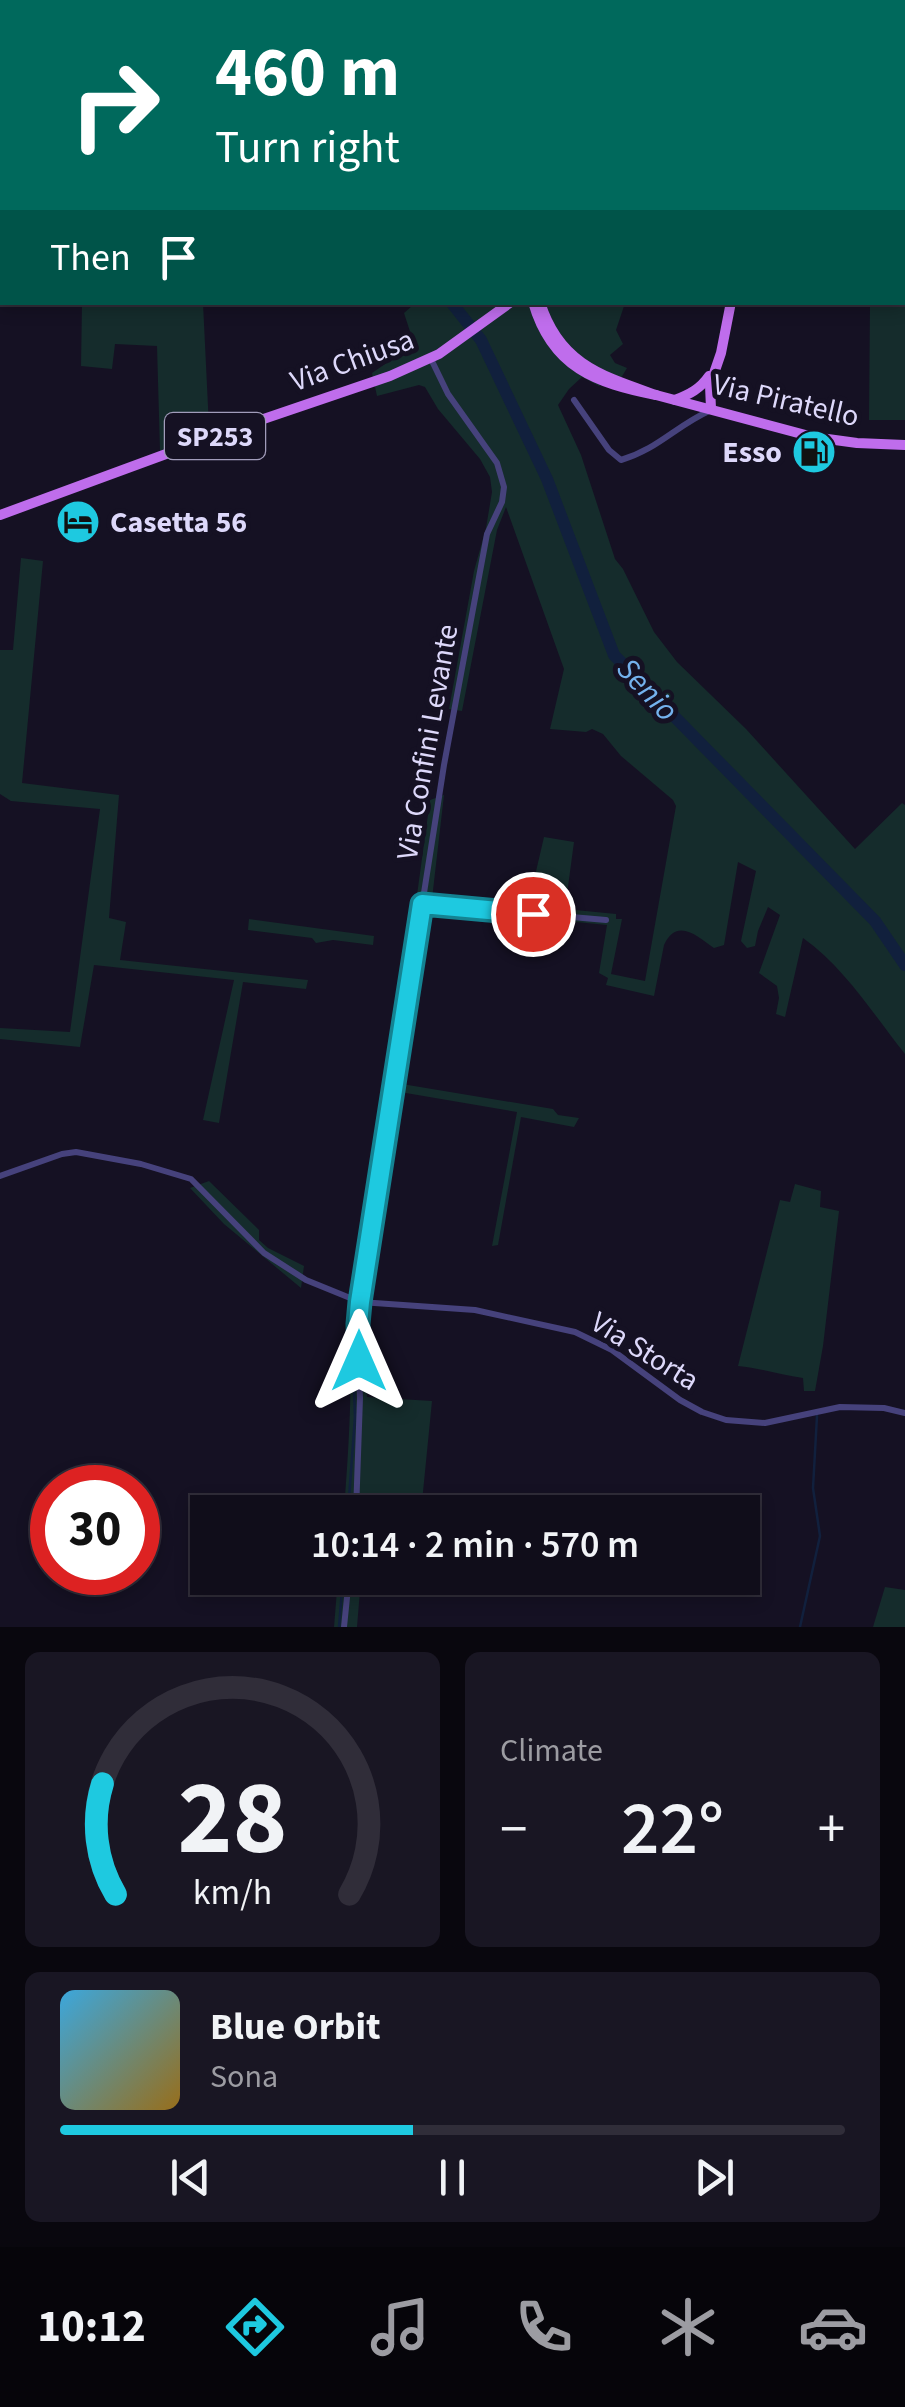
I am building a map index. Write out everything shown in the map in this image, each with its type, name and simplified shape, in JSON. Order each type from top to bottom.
[{"type":"main road","name":"SP253","points":[[435,356],[507,305]]},
{"type":"main road","name":"Via Piratello","points":[[539,305],[538,319],[554,345],[580,370],[615,387],[813,437],[905,446]]},
{"type":"main road","points":[[712,409],[710,385],[721,353],[729,305]]},
{"type":"main road","name":"Via Chiusa","points":[[0,515],[390,376],[435,356]]},
{"type":"main road","points":[[675,400],[702,386],[716,367]]},
{"type":"street","name":"Via Confini Levante","points":[[357,1495],[360,1302],[444,765],[487,534],[502,502],[504,487],[497,463],[448,394],[435,356]]},
{"type":"street","points":[[574,400],[608,450],[621,460],[644,453],[712,409]]},
{"type":"street","points":[[422,904],[606,920]]},
{"type":"street","name":"Via Storta","points":[[0,1176],[76,1152],[141,1164],[191,1179],[264,1253],[306,1280],[360,1302],[475,1310],[574,1332],[612,1350],[680,1400],[726,1420],[765,1422],[840,1406],[905,1413]]},
{"type":"street","points":[[344,1627],[347,1595]]},
{"type":"green space","points":[[82,305],[203,305],[209,427],[160,451],[157,346],[115,344],[112,369],[81,366]]},
{"type":"green space","points":[[624,305],[616,330],[623,344],[610,355],[615,363],[627,368],[621,378],[599,386],[582,377],[558,405],[581,455],[615,559],[654,632],[677,662],[746,729],[855,849],[902,803],[905,805],[905,1054],[845,977],[803,938],[785,1017],[776,1014],[777,986],[759,973],[780,915],[768,907],[755,946],[747,948],[741,941],[756,871],[738,862],[724,945],[714,948],[688,932],[675,932],[664,945],[654,996],[606,985],[608,978],[599,973],[607,925],[515,916],[517,909],[527,910],[544,837],[574,842],[565,909],[616,914],[616,919],[622,919],[611,974],[645,981],[676,806],[621,756],[603,734],[592,729],[550,729],[564,669],[506,507],[497,530],[462,711],[449,709],[492,492],[490,477],[480,459],[438,409],[425,387],[419,385],[377,396],[372,373],[414,344],[404,313],[412,306]]},
{"type":"green space","points":[[870,305],[905,305],[905,420],[869,420]]},
{"type":"green space","points":[[21,558],[43,561],[22,783],[119,795],[109,918],[126,922],[120,960],[308,980],[306,989],[243,982],[219,1123],[203,1120],[234,980],[94,965],[80,1047],[0,1039],[0,1028],[70,1032],[100,809],[11,801],[0,794],[0,650],[13,650]]},
{"type":"green space","points":[[444,795],[432,899],[417,895],[430,800]]},
{"type":"green space","points":[[249,919],[374,936],[373,945],[333,940],[316,943],[312,938],[248,930]]},
{"type":"green space","points":[[404,991],[413,994],[402,1084],[553,1109],[558,1115],[579,1118],[574,1127],[521,1117],[498,1245],[492,1246],[517,1112],[400,1092],[374,1259],[357,1250]]},
{"type":"green space","points":[[209,1181],[259,1230],[259,1240],[304,1266],[301,1288],[224,1224],[190,1188]]},
{"type":"green space","points":[[795,1184],[821,1191],[820,1207],[839,1211],[815,1391],[804,1391],[803,1378],[738,1366],[780,1200],[790,1202]]},
{"type":"green space","points":[[347,1307],[365,1313],[367,1397],[432,1401],[423,1495],[345,1495]]},
{"type":"green space","points":[[885,1587],[905,1590],[905,1627],[873,1627]]},
{"type":"green space","points":[[337,1595],[360,1595],[357,1627],[334,1627]]},
{"type":"waterway","name":"Senio","points":[[453,305],[481,340],[547,479],[614,655],[875,921],[905,965]]},
{"type":"waterway","points":[[349,1495],[355,1417],[351,1304]]},
{"type":"waterway","points":[[800,1627],[820,1536],[813,1488],[817,1416]]},
{"type":"waterway","points":[[339,1627],[342,1595]]},
{"type":"place","name":"Esso","points":[[814,452]]},
{"type":"place","name":"Casetta 56","points":[[78,522]]},
{"type":"route","points":[[359,1361],[360,1302],[422,904],[533,914]]}]
